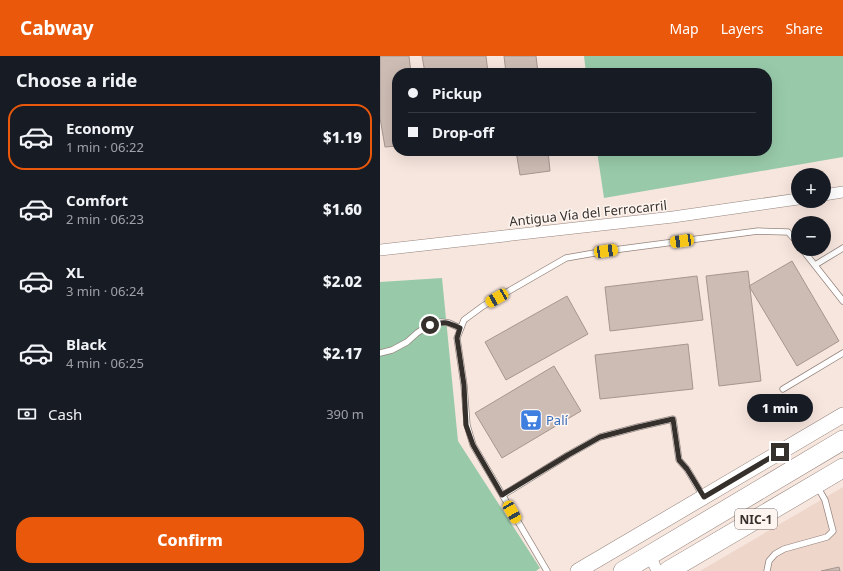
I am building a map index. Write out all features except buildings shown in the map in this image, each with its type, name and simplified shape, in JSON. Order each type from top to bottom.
[{"type":"highway","points":[[822,452],[843,430]]},
{"type":"highway","name":"NIC-1","points":[[623,571],[653,563],[822,452],[843,440]]},
{"type":"highway","name":"NIC-1","points":[[668,571],[843,468]]},
{"type":"street","points":[[831,194],[843,192]]},
{"type":"street","name":"Antigua Vía del Ferrocarril","points":[[380,250],[673,217],[791,200]]},
{"type":"street","points":[[578,571],[843,415]]},
{"type":"lane","points":[[547,571],[473,445],[466,425],[464,385],[457,338],[464,320],[483,306],[566,258],[606,251],[758,231],[788,232],[791,235]]},
{"type":"lane","points":[[815,265],[843,248]]},
{"type":"lane","points":[[808,256],[843,301]]},
{"type":"lane","points":[[380,353],[392,350],[407,342],[417,333],[430,325],[441,322],[449,323],[460,328]]},
{"type":"lane","points":[[783,389],[843,353]]},
{"type":"lane","points":[[502,495],[600,437],[673,419],[679,460],[687,469],[704,497]]},
{"type":"lane","points":[[767,571],[769,560],[775,554],[784,549],[827,537],[833,531],[825,500],[816,484]]},
{"type":"shaded area","points":[[843,487],[843,571],[700,571]]},
{"type":"green space","points":[[584,56],[843,56],[843,157],[604,198],[598,156],[772,156],[772,68],[585,68]]},
{"type":"green space","points":[[442,278],[458,441],[540,568],[536,571],[380,571],[380,282]]},
{"type":"place","name":"Palí","points":[[531,420]]},
{"type":"route","points":[[430,325],[441,322],[449,323],[460,328],[457,338],[464,385],[466,425],[473,445],[502,495],[600,437],[673,419],[679,460],[687,469],[704,497],[780,452]]}]
